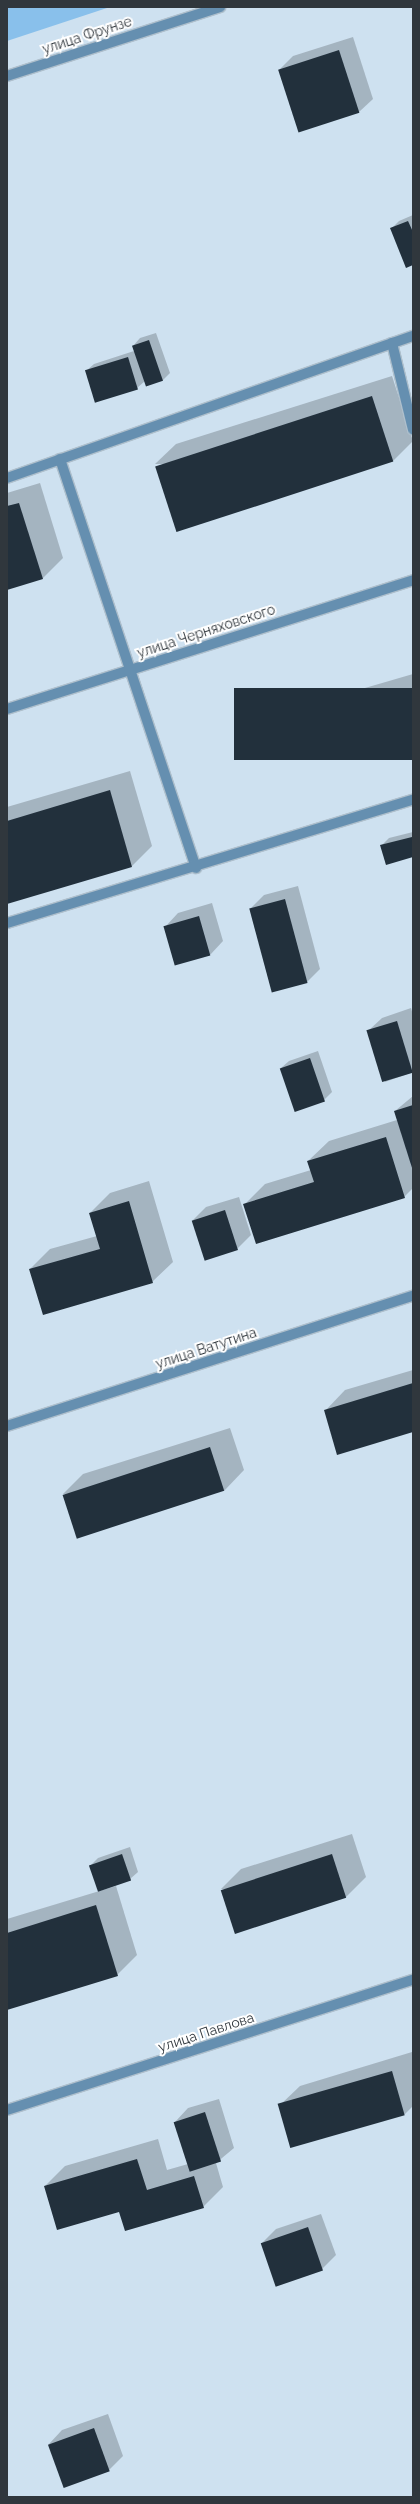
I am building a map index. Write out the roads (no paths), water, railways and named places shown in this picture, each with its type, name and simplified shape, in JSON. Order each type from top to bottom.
[{"type":"street","name":"улица Фрунзе","points":[[7,76],[220,7]]},
{"type":"street","points":[[7,478],[413,336]]},
{"type":"street","points":[[392,343],[413,430]]},
{"type":"street","points":[[60,459],[128,670],[196,868]]},
{"type":"street","name":"улица Черняховского","points":[[7,709],[413,580]]},
{"type":"street","points":[[7,923],[196,868],[413,800]]},
{"type":"street","name":"улица Ватутина","points":[[7,1426],[413,1296]]},
{"type":"street","name":"улица Павлова","points":[[7,2110],[413,1980]]}]
